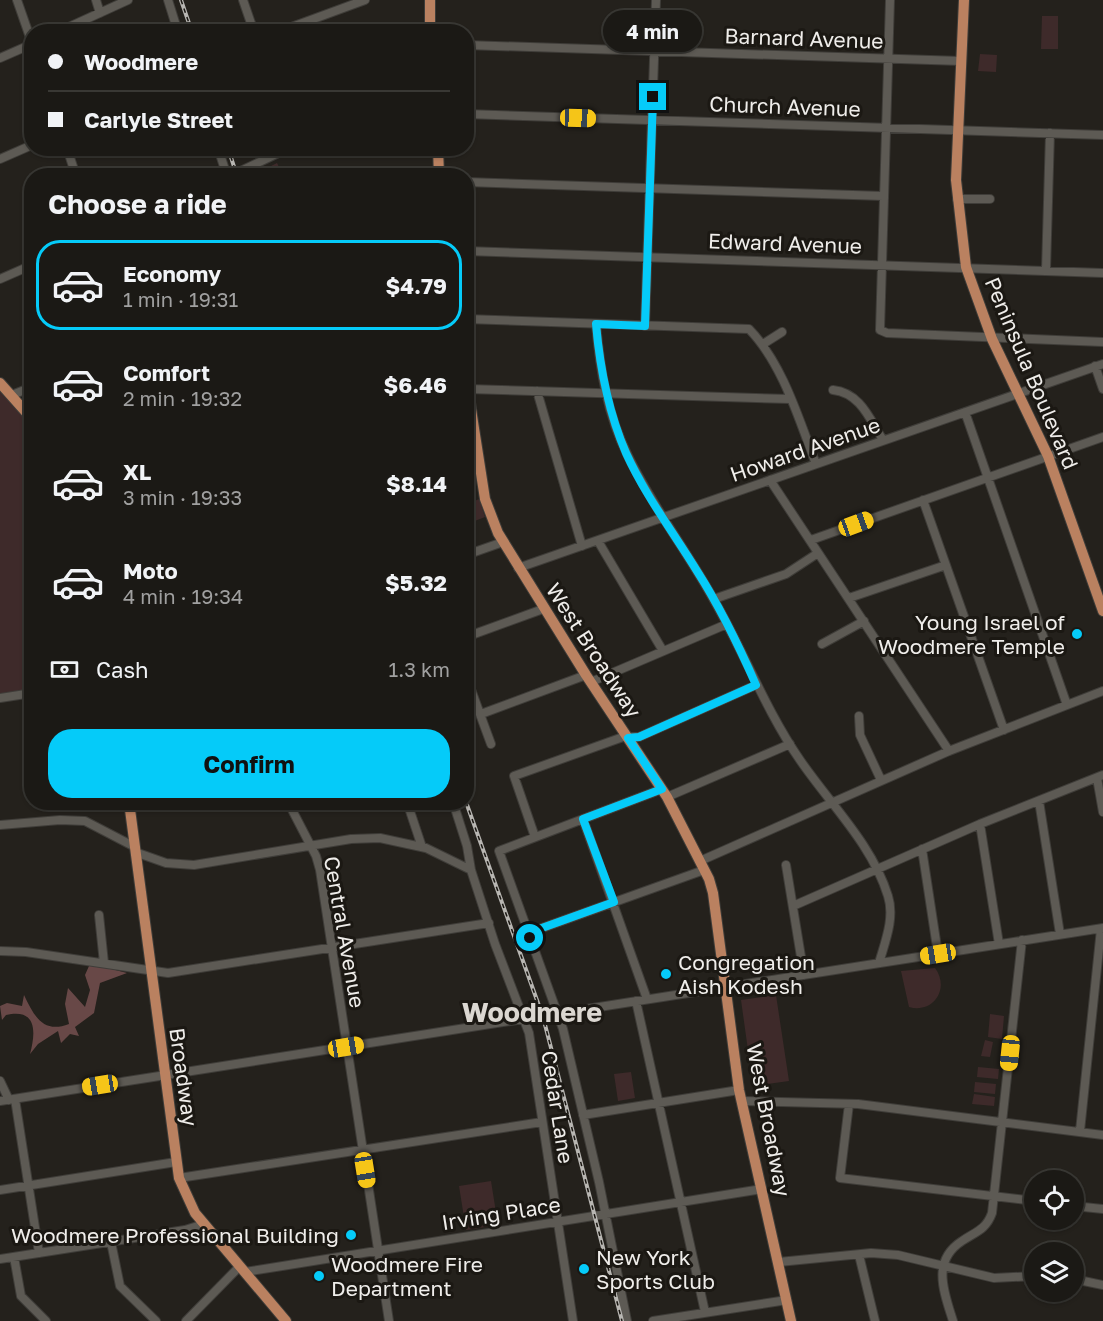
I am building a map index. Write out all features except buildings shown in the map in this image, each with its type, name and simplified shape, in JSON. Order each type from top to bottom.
[{"type":"main road","points":[[430,0],[430,24]]},
{"type":"main road","name":"Peninsula Boulevard","points":[[964,0],[957,199],[966,267],[992,339],[1020,393],[1048,456],[1103,611]]},
{"type":"main road","points":[[0,383],[24,409]]},
{"type":"main road","name":"West Broadway","points":[[474,445],[485,499],[503,542],[543,609],[664,793],[702,865],[713,893],[741,1096],[791,1321]]},
{"type":"main road","name":"Broadway","points":[[130,810],[179,1178],[187,1200],[204,1224],[286,1321]]},
{"type":"street","points":[[17,0],[25,24]]},
{"type":"street","points":[[96,0],[100,13]]},
{"type":"street","points":[[76,24],[128,0]]},
{"type":"street","points":[[168,0],[176,24]]},
{"type":"street","points":[[243,0],[251,24]]},
{"type":"street","points":[[300,24],[365,0]]},
{"type":"street","points":[[645,326],[656,0]]},
{"type":"street","points":[[890,0],[880,330],[887,333],[992,339],[1103,342]]},
{"type":"street","name":"Barnard Avenue","points":[[474,45],[961,61]]},
{"type":"street","points":[[0,58],[24,47]]},
{"type":"street","name":"Church Avenue","points":[[474,114],[1103,135]]},
{"type":"street","points":[[1046,270],[1050,133]]},
{"type":"street","points":[[0,159],[24,148]]},
{"type":"street","points":[[246,168],[272,156]]},
{"type":"street","points":[[474,182],[883,196]]},
{"type":"street","points":[[957,199],[990,199]]},
{"type":"street","name":"Edward Avenue","points":[[474,251],[1103,273]]},
{"type":"street","points":[[0,279],[24,268]]},
{"type":"street","points":[[474,319],[749,329],[763,344],[790,399],[816,464]]},
{"type":"street","points":[[596,324],[599,362],[606,393],[627,454],[663,518],[714,599],[756,685],[790,744],[866,849],[876,869],[891,909],[879,963]]},
{"type":"street","points":[[763,344],[782,332]]},
{"type":"street","points":[[1099,365],[1103,389]]},
{"type":"street","name":"Howard Avenue","points":[[519,568],[1099,365]]},
{"type":"street","points":[[474,384],[537,391],[790,399]]},
{"type":"street","points":[[12,395],[24,390]]},
{"type":"street","points":[[833,390],[852,396],[859,401],[883,440]]},
{"type":"street","points":[[537,391],[582,546]]},
{"type":"street","points":[[965,412],[1067,705]]},
{"type":"street","points":[[811,540],[1103,436]]},
{"type":"street","points":[[770,480],[949,751]]},
{"type":"street","points":[[923,500],[1004,730]]},
{"type":"street","points":[[597,541],[663,651]]},
{"type":"street","points":[[474,552],[503,542]]},
{"type":"street","points":[[714,599],[786,573],[818,553]]},
{"type":"street","points":[[849,598],[946,565]]},
{"type":"street","points":[[474,634],[543,609]]},
{"type":"street","points":[[822,644],[864,621]]},
{"type":"street","points":[[481,714],[588,679],[727,624]]},
{"type":"street","points":[[535,837],[514,776],[602,743],[623,737],[639,737],[756,685]]},
{"type":"street","points":[[528,933],[614,902],[702,865],[881,780],[1103,691]]},
{"type":"street","points":[[0,698],[24,694]]},
{"type":"street","points":[[474,696],[491,744]]},
{"type":"street","points":[[859,716],[860,735],[881,780]]},
{"type":"street","points":[[627,1321],[584,1115],[557,1015],[499,851],[583,819],[664,793],[790,744]]},
{"type":"street","points":[[793,906],[981,824],[1100,776],[1103,812]]},
{"type":"street","points":[[1039,801],[1060,934]]},
{"type":"street","name":"Central Avenue","points":[[292,810],[312,847],[320,870],[389,1321]]},
{"type":"street","points":[[410,810],[422,848]]},
{"type":"street","name":"Cedar Lane","points":[[456,810],[469,852],[471,870],[529,1033],[573,1321]]},
{"type":"street","points":[[583,819],[647,999]]},
{"type":"street","points":[[0,825],[60,820],[85,821],[135,850],[166,863],[194,865],[368,838],[397,841],[422,848],[471,870]]},
{"type":"street","points":[[981,824],[999,944]]},
{"type":"street","points":[[922,849],[938,954]]},
{"type":"street","points":[[786,865],[804,975]]},
{"type":"street","points":[[99,915],[104,963]]},
{"type":"street","points":[[0,951],[168,973],[489,923]]},
{"type":"street","points":[[8,1100],[1102,929],[1080,1131]]},
{"type":"street","points":[[953,1321],[942,1286],[942,1265],[955,1246],[986,1226],[992,1214],[1022,940]]},
{"type":"street","points":[[636,1001],[705,1312]]},
{"type":"street","points":[[0,1081],[8,1100],[29,1185],[39,1253]]},
{"type":"street","points":[[584,1115],[660,1103],[741,1096],[849,1104],[1103,1135]]},
{"type":"street","points":[[849,1104],[840,1178],[1024,1200]]},
{"type":"street","points":[[179,1178],[542,1122]]},
{"type":"street","points":[[0,1190],[176,1162]]},
{"type":"street","name":"Irving Place","points":[[242,1269],[378,1251],[762,1189]]},
{"type":"street","points":[[1084,1207],[1103,1209]]},
{"type":"street","points":[[0,1259],[185,1230],[204,1224]]},
{"type":"street","points":[[111,1242],[120,1286],[156,1321]]},
{"type":"street","points":[[779,1262],[859,1255],[898,1255],[994,1278],[1024,1277]]},
{"type":"street","points":[[859,1255],[875,1321]]},
{"type":"street","points":[[14,1257],[21,1296],[46,1321]]},
{"type":"street","points":[[186,1321],[242,1269]]},
{"type":"street","points":[[1084,1281],[1103,1285]]},
{"type":"street","points":[[653,1321],[787,1300]]},
{"type":"shaded area","points":[[1042,16],[1058,16],[1058,49],[1041,49]]},
{"type":"shaded area","points":[[980,54],[997,55],[996,72],[978,71]]},
{"type":"shaded area","points":[[277,163],[280,168],[267,168]]},
{"type":"shaded area","points":[[0,384],[24,412],[24,692],[0,696]]},
{"type":"shaded area","points":[[479,499],[485,517],[474,521],[474,501]]},
{"type":"shaded area","points":[[96,965],[127,973],[100,983],[94,1013],[75,1027],[79,1036],[70,1034],[61,1043],[58,1031],[38,1044],[30,1054],[33,1030],[29,1018],[16,1014],[6,1015],[2,1020],[0,1006],[7,1003],[22,1006],[24,995],[36,1016],[46,1025],[52,1027],[69,1024],[65,1004],[68,988],[85,1007],[90,990],[85,975],[89,966]]},
{"type":"shaded area","points":[[935,968],[941,984],[937,998],[926,1007],[909,1007],[901,971]]},
{"type":"shaded area","points":[[776,995],[789,1081],[753,1086],[741,1000]]},
{"type":"shaded area","points":[[990,1014],[1004,1016],[1002,1039],[988,1037]]},
{"type":"shaded area","points":[[985,1040],[993,1042],[990,1057],[981,1056]]},
{"type":"shaded area","points":[[978,1067],[999,1069],[998,1079],[977,1077]]},
{"type":"shaded area","points":[[631,1072],[635,1098],[618,1101],[614,1074]]},
{"type":"shaded area","points":[[975,1082],[996,1084],[995,1094],[974,1092]]},
{"type":"shaded area","points":[[974,1094],[995,1097],[994,1106],[972,1104]]},
{"type":"shaded area","points":[[491,1181],[498,1225],[466,1230],[459,1186]]},
{"type":"railway","points":[[181,0],[189,24]]},
{"type":"railway","points":[[231,156],[234,168]]},
{"type":"railway","points":[[469,810],[543,1017],[622,1321]]},
{"type":"place","name":"Young Israel of Woodmere Temple","points":[[1077,634]]},
{"type":"place","name":"Congregation Aish Kodesh","points":[[666,974]]},
{"type":"place","name":"Woodmere Professional Building","points":[[351,1235]]},
{"type":"place","name":"New York Sports Club","points":[[584,1269]]},
{"type":"place","name":"Woodmere Fire Department","points":[[319,1276]]},
{"type":"district","name":"Woodmere","points":[[532,1012]]},
{"type":"route","points":[[530,938],[528,933],[614,902],[583,819],[662,789],[628,738],[639,737],[756,685],[714,599],[644,488],[615,426],[603,385],[596,324],[645,326],[653,97]]}]
